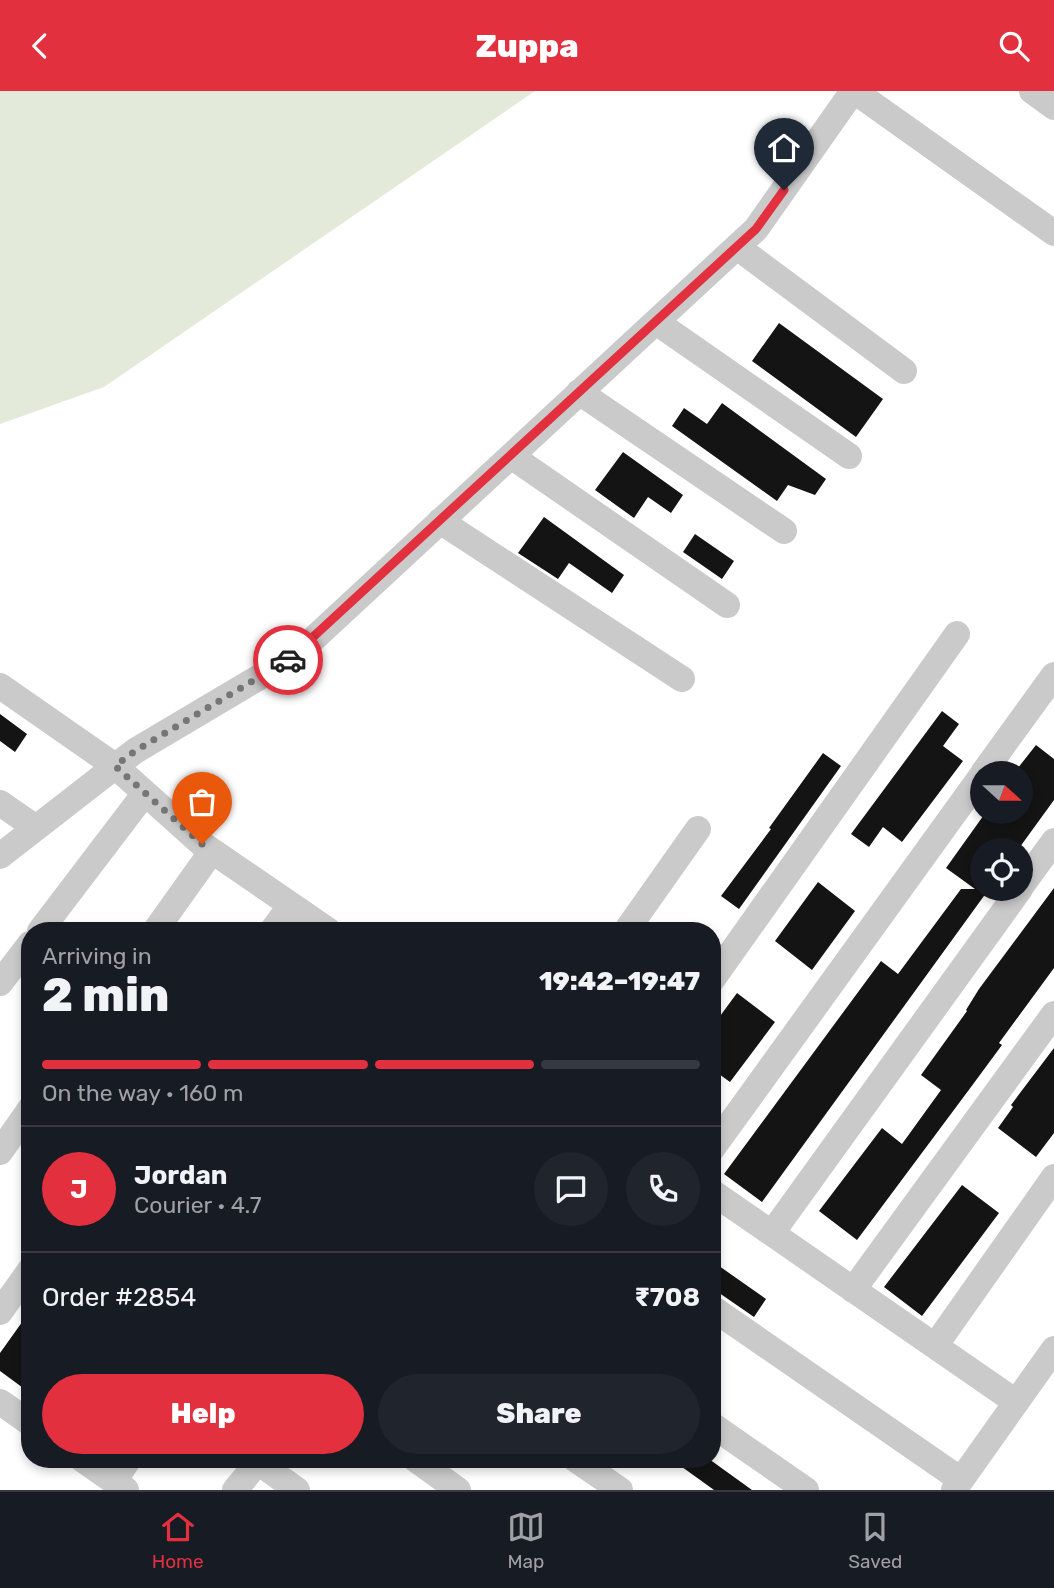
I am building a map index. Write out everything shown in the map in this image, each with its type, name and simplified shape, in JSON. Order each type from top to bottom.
[{"type":"street","points":[[0,856],[135,751],[295,656],[756,229],[854,91],[1054,233]]},
{"type":"street","points":[[1032,91],[1054,107]]},
{"type":"street","points":[[737,247],[904,371]]},
{"type":"street","points":[[656,322],[849,456]]},
{"type":"street","points":[[579,393],[784,531]]},
{"type":"street","points":[[511,456],[727,605]]},
{"type":"street","points":[[440,521],[682,679]]},
{"type":"street","points":[[721,967],[957,634]]},
{"type":"street","points":[[991,761],[1054,675]]},
{"type":"street","points":[[0,686],[115,766],[212,851],[316,922]]},
{"type":"street","points":[[721,1136],[970,791]]},
{"type":"street","points":[[47,922],[145,793]]},
{"type":"street","points":[[0,803],[36,828]]},
{"type":"street","points":[[631,922],[698,829]]},
{"type":"street","points":[[1033,871],[1054,841]]},
{"type":"street","points":[[161,922],[212,851]]},
{"type":"street","points":[[772,1233],[1011,901]]},
{"type":"street","points":[[278,922],[290,905]]},
{"type":"street","points":[[0,983],[21,956]]},
{"type":"street","points":[[853,1290],[1054,1014]]},
{"type":"street","points":[[0,1151],[21,1122]]},
{"type":"street","points":[[934,1346],[1054,1177]]},
{"type":"street","points":[[721,1198],[1016,1402]]},
{"type":"street","points":[[0,1312],[21,1283]]},
{"type":"street","points":[[721,1315],[957,1485],[1054,1349]]},
{"type":"street","points":[[0,1402],[21,1417]]},
{"type":"street","points":[[721,1431],[806,1490]]},
{"type":"street","points":[[95,1468],[120,1486],[127,1468]]},
{"type":"street","points":[[235,1490],[252,1468]]},
{"type":"street","points":[[267,1468],[297,1490]]},
{"type":"street","points":[[427,1468],[458,1490]]},
{"type":"street","points":[[588,1468],[620,1490]]},
{"type":"green space","points":[[0,91],[535,91],[104,387],[0,424]]},
{"type":"building","points":[[779,323],[883,399],[856,437],[752,361]]},
{"type":"building","points":[[722,403],[826,479],[815,495],[788,485],[777,501],[672,426],[684,408],[707,424]]},
{"type":"building","points":[[623,452],[683,495],[671,513],[648,497],[634,518],[595,490]]},
{"type":"building","points":[[544,517],[624,575],[612,593],[569,563],[558,579],[518,553]]},
{"type":"building","points":[[695,534],[734,561],[722,579],[683,552]]},
{"type":"building","points":[[942,711],[959,724],[943,746],[963,761],[902,842],[883,827],[869,847],[851,834]]},
{"type":"building","points":[[0,714],[27,734],[15,752],[0,741]]},
{"type":"building","points":[[1036,745],[1054,759],[1054,800],[1026,838],[970,838],[970,885],[946,868],[977,824],[1033,824],[1033,761],[1023,761]]},
{"type":"building","points":[[823,753],[841,766],[739,909],[721,896]]},
{"type":"building","points":[[818,882],[855,911],[812,970],[775,941]]},
{"type":"building","points":[[1054,888],[1054,968],[999,1043],[1002,1045],[857,1240],[819,1211],[882,1128],[902,1144],[941,1090],[921,1075],[967,1011],[979,989]]},
{"type":"building","points":[[961,889],[970,889],[970,901],[980,901],[762,1202],[724,1174],[881,961],[898,974]]},
{"type":"building","points":[[737,993],[775,1022],[730,1082],[721,1076],[721,1015]]},
{"type":"building","points":[[1054,1048],[1054,1133],[1036,1157],[998,1128],[1013,1107],[1011,1105]]},
{"type":"building","points":[[962,1185],[999,1213],[922,1316],[884,1287]]},
{"type":"building","points":[[721,1267],[766,1299],[754,1317],[721,1294]]},
{"type":"building","points":[[21,1324],[21,1386],[0,1371],[0,1353]]},
{"type":"building","points":[[683,1468],[721,1468],[752,1490],[714,1490]]},
{"type":"way so far","points":[[202,844],[115,766],[135,751],[288,660]]},
{"type":"route","points":[[288,660],[756,229],[784,190]]}]
